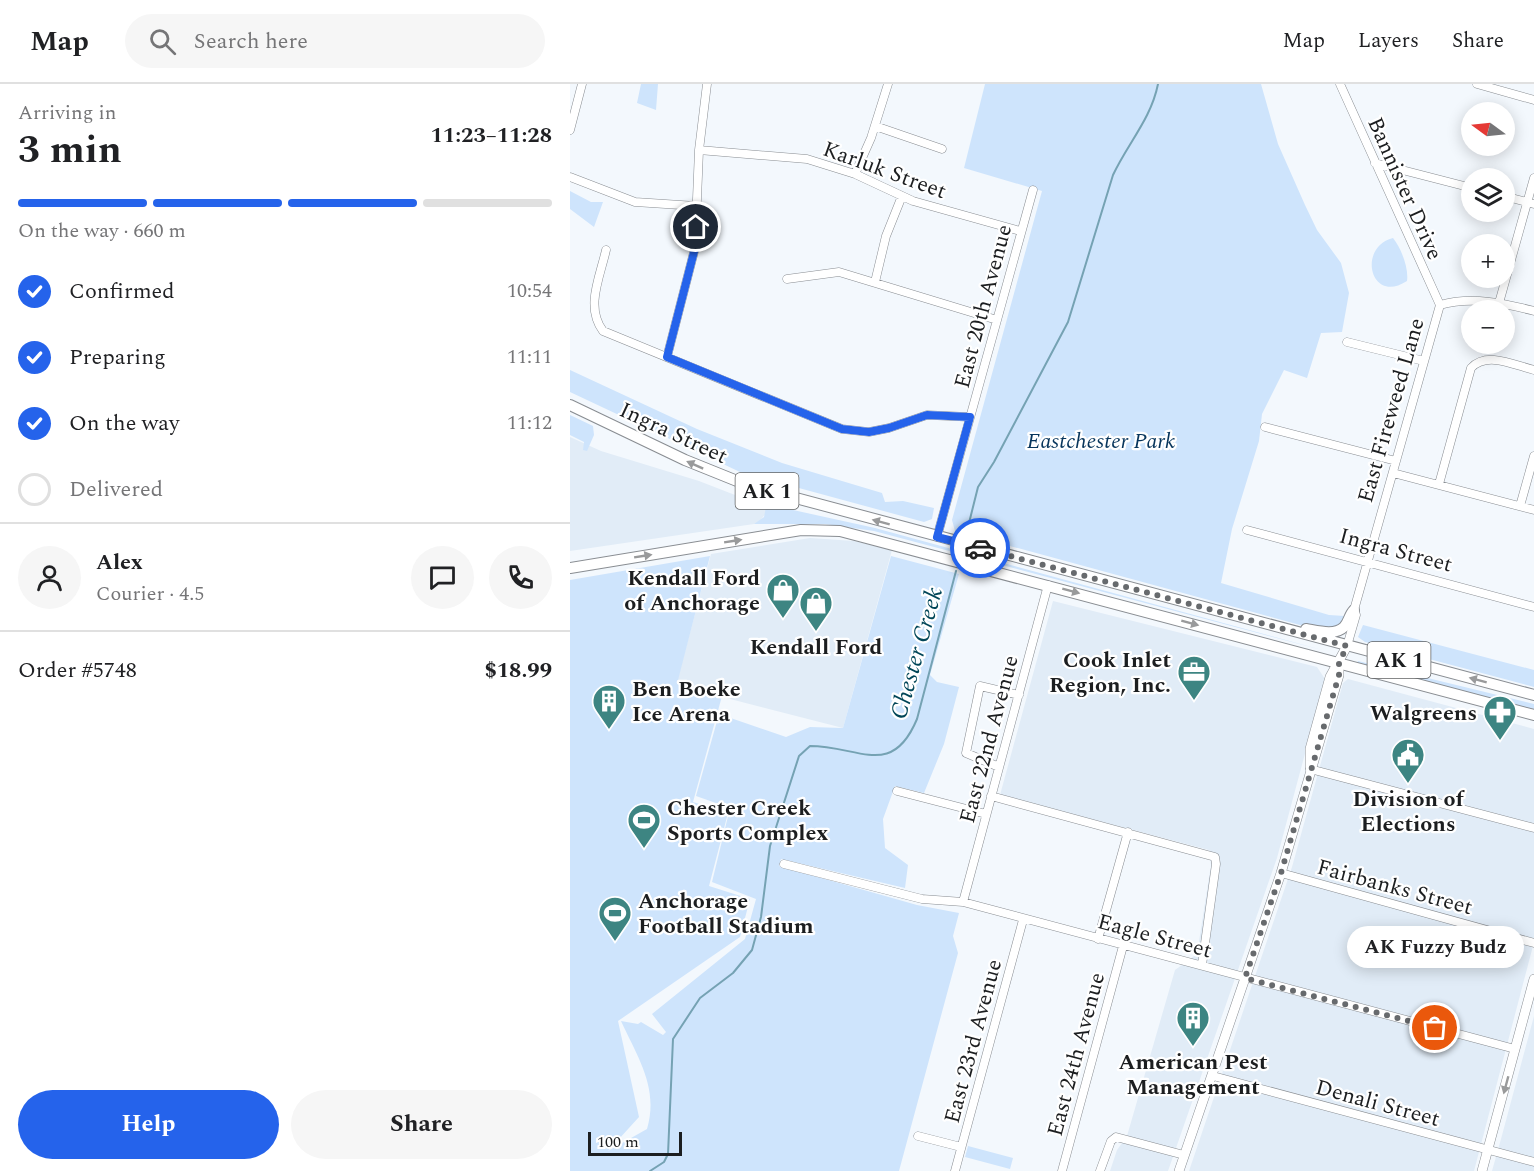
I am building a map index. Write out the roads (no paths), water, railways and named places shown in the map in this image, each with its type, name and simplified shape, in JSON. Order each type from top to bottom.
[{"type":"highway","name":"Ingra Street","points":[[570,405],[685,460],[747,485],[937,537]]},
{"type":"highway","name":"AK 1","points":[[574,568],[801,530],[840,531],[1534,715]]},
{"type":"highway","name":"AK 1","points":[[937,537],[1534,695]]},
{"type":"highway","points":[[1264,624],[1333,632],[1346,626],[1354,610]]},
{"type":"main road","name":"East Fireweed Lane","points":[[1179,1171],[1281,873],[1310,769],[1318,752],[1331,705],[1339,675],[1339,663],[1347,646]]},
{"type":"main road","points":[[1482,1171],[1534,979]]},
{"type":"street","points":[[570,130],[582,84]]},
{"type":"street","points":[[667,357],[695,248],[699,150],[707,84]]},
{"type":"street","points":[[855,174],[875,126],[888,84]]},
{"type":"street","name":"Bannister Drive","points":[[1340,84],[1440,305]]},
{"type":"street","points":[[1477,84],[1534,100]]},
{"type":"street","points":[[875,126],[942,148]]},
{"type":"street","name":"Karluk Street","points":[[699,150],[807,159],[855,174],[902,196],[1020,231]]},
{"type":"street","points":[[1375,163],[1461,185]]},
{"type":"street","points":[[570,177],[634,202],[696,206]]},
{"type":"street","points":[[1500,300],[1531,203],[1534,178]]},
{"type":"street","name":"East 20th Avenue","points":[[937,537],[1033,190]]},
{"type":"street","points":[[875,282],[886,236],[902,196]]},
{"type":"street","points":[[1515,199],[1531,203]]},
{"type":"street","points":[[606,250],[593,305],[596,321],[603,331],[842,429],[869,432],[927,415],[970,417]]},
{"type":"street","points":[[787,279],[839,272],[997,320]]},
{"type":"street","points":[[1440,305],[1461,301]]},
{"type":"street","name":"East Fireweed Lane","points":[[1347,646],[1356,615],[1354,610],[1440,305]]},
{"type":"street","points":[[1515,307],[1534,311]]},
{"type":"street","points":[[1347,342],[1424,361]]},
{"type":"street","points":[[1439,484],[1471,368],[1478,360],[1489,358],[1534,370]]},
{"type":"street","points":[[1265,427],[1396,461]]},
{"type":"street","points":[[1520,506],[1534,456]]},
{"type":"street","points":[[1393,473],[1534,510]]},
{"type":"street","name":"Ingra Street","points":[[1247,530],[1534,607]]},
{"type":"street","name":"East 22nd Avenue","points":[[963,902],[1048,585]]},
{"type":"street","points":[[999,768],[966,753],[980,686],[1018,695]]},
{"type":"street","points":[[1310,769],[1534,828]]},
{"type":"street","points":[[897,791],[986,814]]},
{"type":"street","points":[[991,796],[1215,857],[1216,864],[1202,965]]},
{"type":"street","name":"East 24th Avenue","points":[[1098,939],[1128,832]]},
{"type":"street","name":"Eagle Street","points":[[784,864],[922,899],[963,902],[1023,920],[1202,965],[1515,1049]]},
{"type":"street","name":"Fairbanks Street","points":[[1281,873],[1534,943]]},
{"type":"street","name":"East 23rd Avenue","points":[[955,1171],[1023,920]]},
{"type":"street","name":"East 24th Avenue","points":[[1062,1171],[1123,946]]},
{"type":"street","name":"Denali Street","points":[[1213,1076],[1534,1162]]},
{"type":"street","points":[[918,1136],[962,1147]]},
{"type":"street","points":[[1100,1171],[1111,1141],[1116,1137],[1184,1155]]},
{"type":"waterway","name":"Chester Creek","points":[[967,531],[978,487],[994,462],[1068,322],[1113,175],[1145,120],[1158,84]]},
{"type":"waterway","name":"Chester Creek","points":[[650,1171],[664,1162],[668,1154],[673,1039],[700,998],[733,973],[752,950],[761,917],[770,846],[799,756],[810,746],[872,755],[885,754],[897,749],[917,719],[956,571]]},
{"type":"place","name":"Kendall Ford of Anchorage","points":[[783,619]]},
{"type":"place","name":"Kendall Ford","points":[[816,632]]},
{"type":"place","name":"Cook Inlet Region, Inc.","points":[[1194,701]]},
{"type":"place","name":"Ben Boeke Ice Arena","points":[[609,730]]},
{"type":"place","name":"Walgreens","points":[[1500,741]]},
{"type":"place","name":"Division of Elections","points":[[1408,784]]},
{"type":"place","name":"Chester Creek Sports Complex","points":[[644,849]]},
{"type":"place","name":"Anchorage Football Stadium","points":[[615,942]]},
{"type":"place","name":"AK Fuzzy Budz","points":[[1435,1028]]},
{"type":"place","name":"American Pest Management","points":[[1193,1047]]},
{"type":"park label","name":"Eastchester Park","points":[[1101,440]]}]
